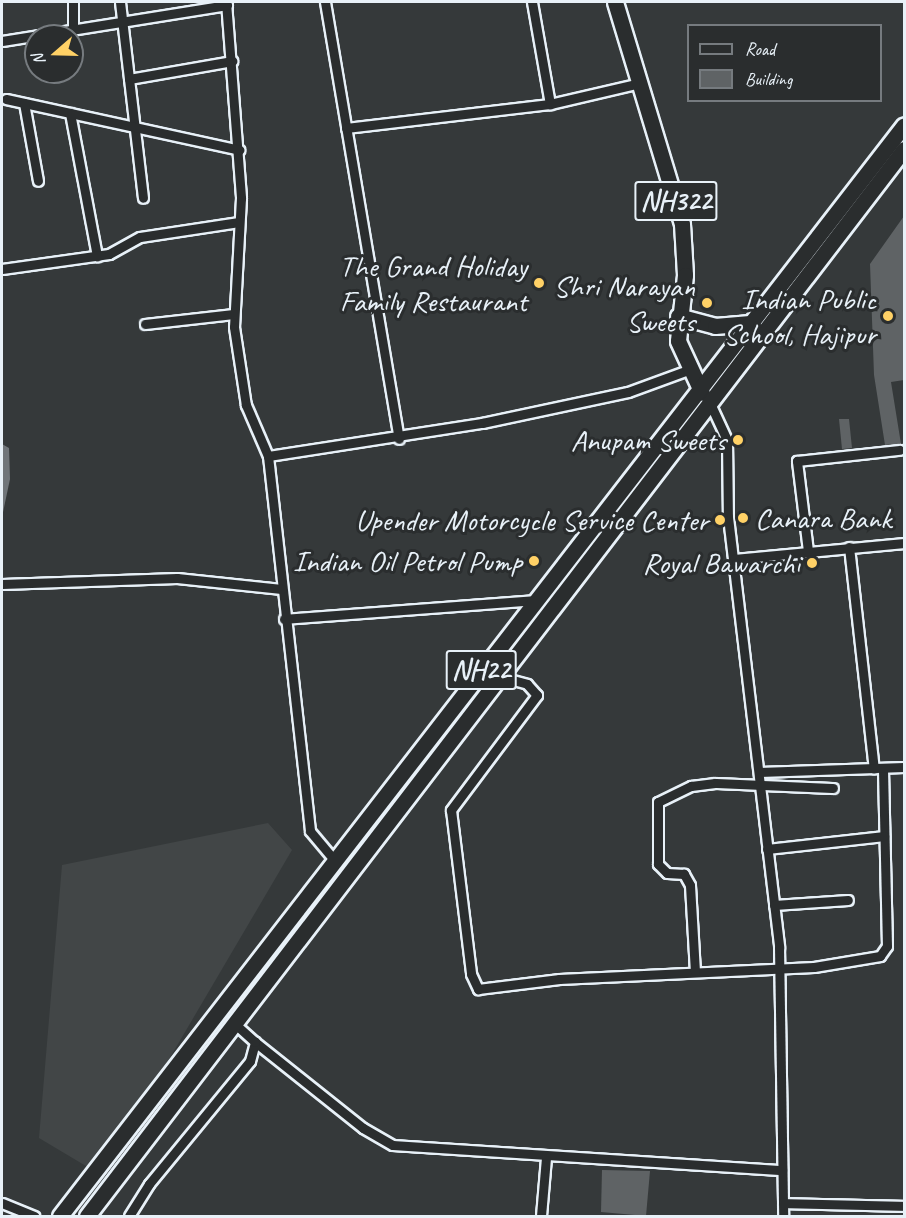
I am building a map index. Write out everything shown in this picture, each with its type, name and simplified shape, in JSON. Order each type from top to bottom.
[{"type":"highway","name":"NH322","points":[[615,2],[682,224],[685,275],[678,316],[680,353],[697,388],[708,399]]},
{"type":"highway","name":"NH22","points":[[60,1216],[747,323],[904,125]]},
{"type":"highway","name":"NH22","points":[[87,1216],[708,399],[904,149]]},
{"type":"highway","points":[[678,316],[715,326],[747,323]]},
{"type":"street","points":[[73,2],[73,24]]},
{"type":"street","points":[[120,2],[137,131],[143,198]]},
{"type":"street","points":[[325,2],[399,439]]},
{"type":"street","points":[[532,2],[550,104]]},
{"type":"street","points":[[84,28],[226,3],[239,150],[239,222],[233,314],[242,387],[268,456],[284,619],[310,831],[335,861]]},
{"type":"street","points":[[2,41],[24,38]]},
{"type":"street","points":[[129,79],[232,61]]},
{"type":"street","points":[[346,128],[550,104],[640,83]]},
{"type":"street","points":[[6,99],[137,131],[239,150]]},
{"type":"street","points":[[24,103],[38,181]]},
{"type":"street","points":[[70,113],[97,256]]},
{"type":"street","points":[[2,269],[97,256],[140,237],[239,222]]},
{"type":"street","points":[[145,324],[233,314]]},
{"type":"street","points":[[268,456],[399,439],[628,392],[688,370]]},
{"type":"street","points":[[708,399],[727,440],[727,506],[762,787],[781,970],[783,1216]]},
{"type":"street","points":[[808,551],[797,461],[899,450]]},
{"type":"street","points":[[734,559],[904,543]]},
{"type":"street","points":[[498,676],[527,684],[537,695],[451,810],[473,984],[490,990],[559,979],[781,970],[844,965],[885,951],[884,836],[879,770],[849,547]]},
{"type":"street","points":[[2,584],[177,578],[281,589]]},
{"type":"street","points":[[284,619],[535,600]]},
{"type":"street","points":[[759,772],[879,770],[904,767]]},
{"type":"street","points":[[695,972],[690,885],[684,874],[667,873],[658,864],[658,802],[698,785],[833,788]]},
{"type":"street","points":[[767,849],[884,836]]},
{"type":"street","points":[[774,905],[848,900]]},
{"type":"street","points":[[234,1023],[255,1042],[291,1065],[363,1128],[393,1145],[546,1158],[782,1170]]},
{"type":"street","points":[[129,1216],[149,1184],[250,1061],[255,1042]]},
{"type":"street","points":[[541,1216],[546,1158]]},
{"type":"street","points":[[2,1203],[35,1216]]},
{"type":"street","points":[[783,1203],[904,1206]]},
{"type":"street","points":[[864,1216],[865,1205]]},
{"type":"shaded area","points":[[2,444],[9,448],[10,479],[2,517]]},
{"type":"shaded area","points":[[268,823],[292,850],[101,1175],[39,1138],[62,865]]},
{"type":"building","name":"Indian Public School, Hajipur","points":[[904,216],[904,380],[891,382],[901,444],[885,445],[874,375],[870,264]]},
{"type":"building","points":[[839,419],[849,419],[852,448],[842,449]]},
{"type":"building","points":[[602,1170],[650,1171],[646,1216],[601,1212]]},
{"type":"place","name":"The Grand Holiday Family Restaurant","points":[[539,283]]},
{"type":"place","name":"Shri Narayan Sweets","points":[[707,303]]},
{"type":"place","name":"Indian Public School, Hajipur","points":[[888,316]]},
{"type":"place","name":"Anupam Sweets","points":[[738,440]]},
{"type":"place","name":"Canara Bank","points":[[743,518]]},
{"type":"place","name":"Upender Motorcycle Service Center","points":[[720,520]]},
{"type":"place","name":"Indian Oil Petrol Pump","points":[[534,561]]},
{"type":"place","name":"Royal Bawarchi","points":[[812,563]]}]
